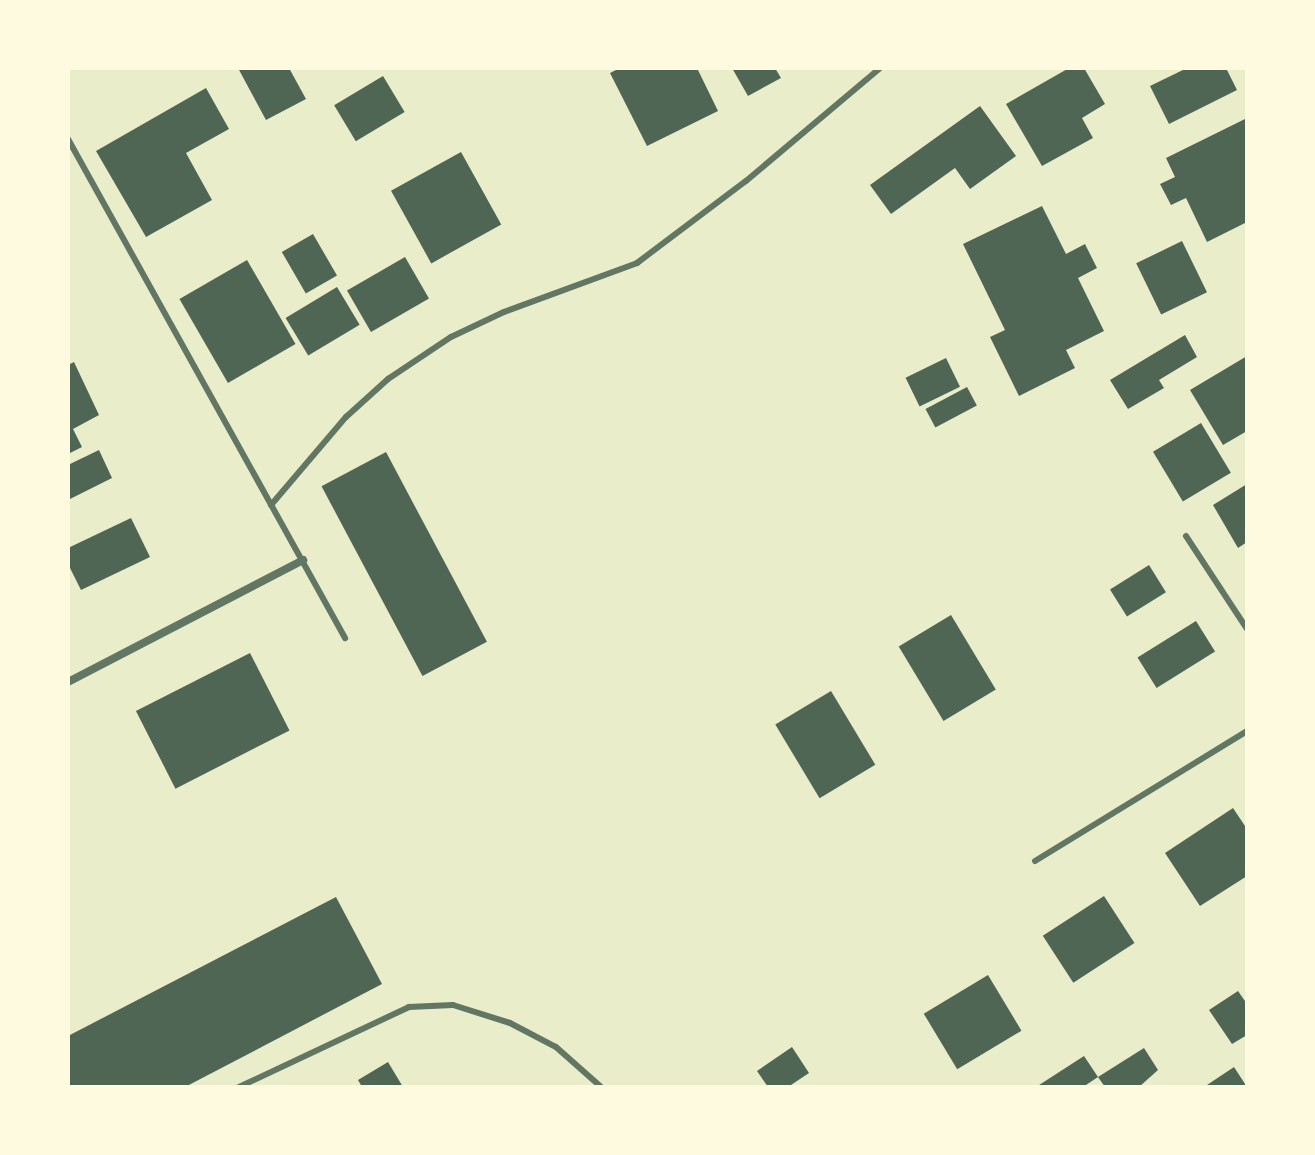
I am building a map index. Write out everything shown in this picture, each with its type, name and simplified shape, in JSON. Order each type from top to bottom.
[{"type":"street","points":[[68,682],[303,560]]},
{"type":"lane","points":[[271,505],[346,417],[388,379],[451,337],[504,312],[637,263],[746,181],[880,68]]},
{"type":"lane","points":[[68,139],[345,638]]},
{"type":"lane","points":[[1186,536],[1247,629]]},
{"type":"lane","points":[[1035,861],[1247,731]]},
{"type":"lane","points":[[239,1087],[409,1007],[453,1005],[510,1023],[556,1047],[601,1087]]},
{"type":"building","points":[[238,68],[289,68],[306,99],[266,120]]},
{"type":"building","points":[[620,68],[697,68],[718,111],[647,146],[610,73]]},
{"type":"building","points":[[732,68],[775,68],[781,78],[748,96]]},
{"type":"building","points":[[1069,68],[1084,68],[1105,104],[1082,118],[1093,138],[1042,166],[1006,104]]},
{"type":"building","points":[[1187,68],[1226,68],[1237,90],[1169,124],[1150,86]]},
{"type":"building","points":[[383,76],[405,112],[356,141],[334,105]]},
{"type":"building","points":[[206,88],[229,129],[186,153],[212,200],[146,237],[96,151]]},
{"type":"building","points":[[980,106],[1016,156],[970,189],[955,168],[891,214],[870,185]]},
{"type":"building","points":[[1247,118],[1247,222],[1207,242],[1186,198],[1171,205],[1160,184],[1175,177],[1166,158]]},
{"type":"building","points":[[461,152],[501,225],[431,263],[391,191]]},
{"type":"building","points":[[1042,206],[1066,254],[1085,244],[1097,268],[1078,278],[1104,331],[1066,350],[1075,368],[1019,396],[990,337],[1005,330],[963,244]]},
{"type":"building","points":[[313,234],[337,276],[306,294],[282,252]]},
{"type":"building","points":[[1182,241],[1207,292],[1161,315],[1136,263]]},
{"type":"building","points":[[405,257],[429,299],[371,332],[347,290]]},
{"type":"building","points":[[247,260],[296,344],[228,383],[179,299]]},
{"type":"building","points":[[337,287],[360,325],[308,356],[286,318]]},
{"type":"building","points":[[1185,335],[1197,357],[1159,380],[1164,388],[1128,409],[1110,380]]},
{"type":"building","points":[[1247,356],[1247,431],[1223,445],[1190,390]]},
{"type":"building","points":[[946,358],[960,387],[920,406],[906,378]]},
{"type":"building","points":[[74,362],[99,415],[73,429],[82,447],[68,454],[68,365]]},
{"type":"building","points":[[967,387],[977,406],[935,428],[926,409]]},
{"type":"building","points":[[1201,423],[1231,473],[1183,502],[1153,452]]},
{"type":"building","points":[[99,450],[112,478],[68,500],[68,465]]},
{"type":"building","points":[[386,452],[487,642],[422,676],[322,486]]},
{"type":"building","points":[[1247,484],[1247,542],[1238,548],[1213,505]]},
{"type":"building","points":[[131,518],[150,557],[81,590],[68,564],[68,548]]},
{"type":"building","points":[[1149,565],[1166,592],[1127,617],[1110,589]]},
{"type":"building","points":[[951,615],[996,690],[944,721],[899,646]]},
{"type":"building","points":[[1196,621],[1215,652],[1157,688],[1137,658]]},
{"type":"building","points":[[250,653],[289,731],[175,789],[136,711]]},
{"type":"building","points":[[831,691],[875,765],[820,798],[775,724]]},
{"type":"building","points":[[1233,808],[1247,829],[1247,876],[1200,906],[1165,853]]},
{"type":"building","points":[[1104,896],[1134,943],[1073,983],[1043,936]]},
{"type":"building","points":[[336,897],[382,984],[185,1087],[68,1087],[68,1036]]},
{"type":"building","points":[[988,975],[1021,1031],[957,1069],[924,1014]]},
{"type":"building","points":[[1238,991],[1247,1004],[1247,1035],[1232,1044],[1209,1010]]},
{"type":"building","points":[[792,1047],[809,1073],[788,1087],[768,1087],[757,1071]]},
{"type":"building","points":[[1144,1048],[1158,1070],[1139,1087],[1105,1087],[1098,1077]]},
{"type":"building","points":[[1084,1056],[1098,1077],[1083,1087],[1036,1087]]},
{"type":"building","points":[[388,1062],[403,1087],[362,1087],[358,1080]]},
{"type":"building","points":[[1234,1067],[1247,1087],[1204,1087]]}]
